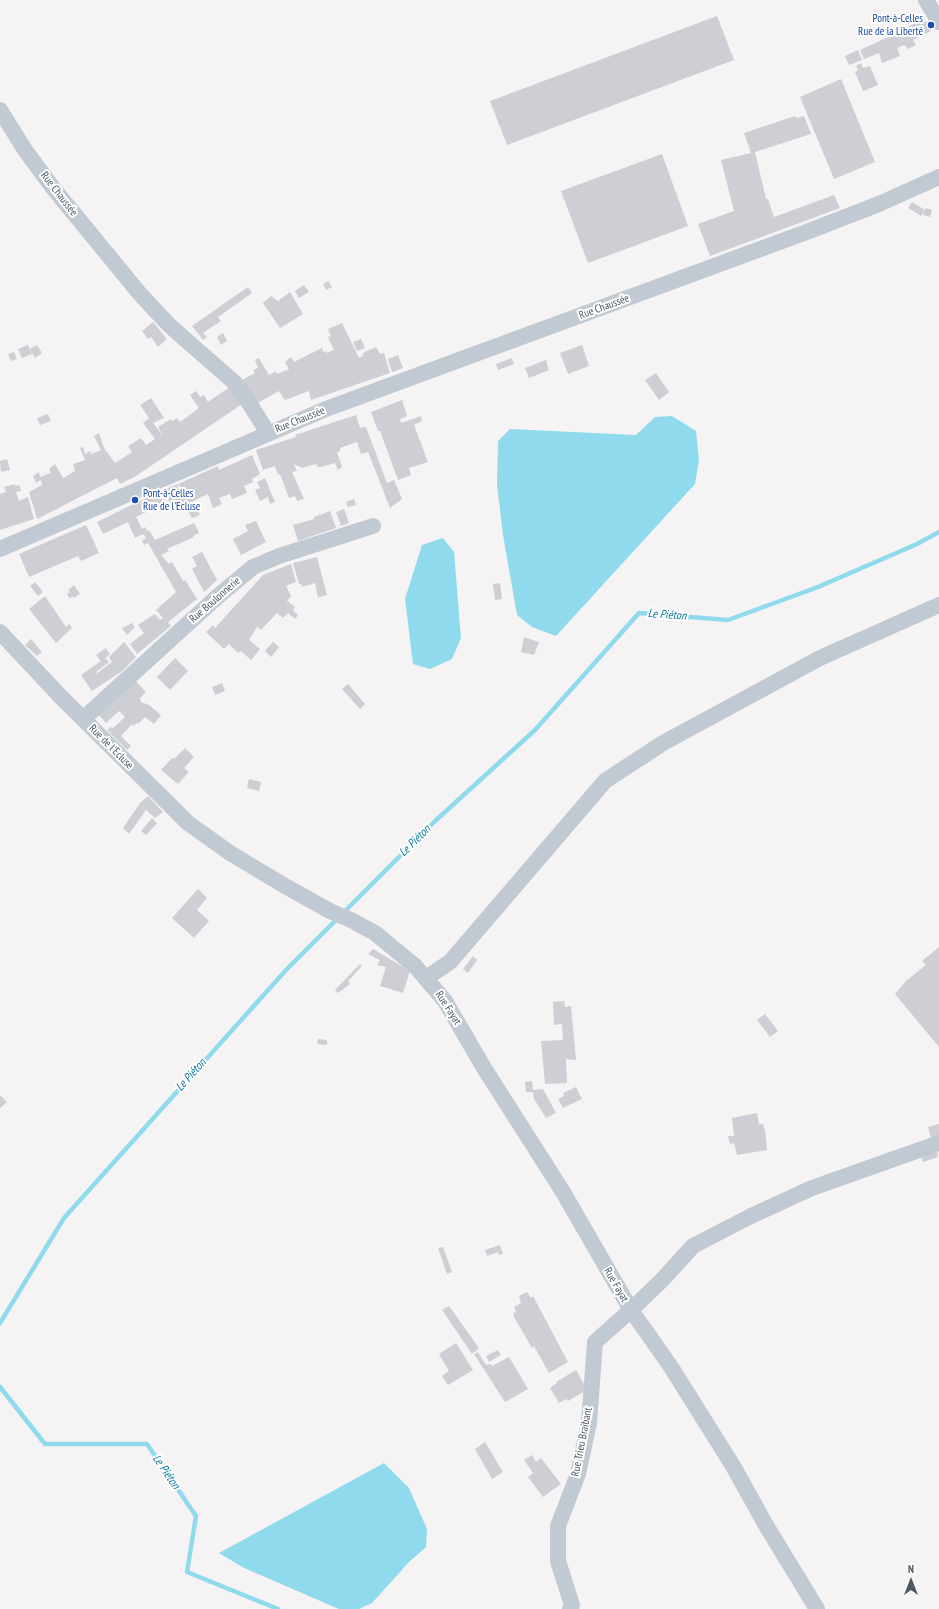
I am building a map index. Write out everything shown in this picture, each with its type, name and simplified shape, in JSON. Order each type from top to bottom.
[{"type":"street","points":[[926,0],[939,22]]},
{"type":"street","name":"Rue Chaussée","points":[[0,110],[25,150],[53,188],[140,294],[170,326],[235,383],[268,433]]},
{"type":"street","name":"Rue Chaussée","points":[[0,549],[326,409],[804,233],[879,204],[939,177]]},
{"type":"street","name":"Rue Boulonnerie","points":[[83,719],[216,598],[253,567],[279,556],[373,526]]},
{"type":"street","points":[[426,978],[450,962],[605,781],[662,743],[820,658],[939,605]]},
{"type":"street","name":"Rue de l'Ecluse","points":[[0,632],[24,659],[83,719],[188,823],[230,853],[330,911]]},
{"type":"street","name":"Rue Fayat","points":[[330,911],[351,920],[375,934],[402,954],[426,978],[445,1001],[484,1068],[563,1192],[631,1310],[663,1279],[693,1246],[812,1188],[939,1143]]},
{"type":"street","points":[[631,1310],[671,1367],[733,1466],[767,1527],[817,1609]]},
{"type":"street","name":"Rue Trieu Braibant","points":[[575,1608],[558,1561],[558,1526],[578,1474],[588,1423],[595,1342],[631,1310]]},
{"type":"water","points":[[672,416],[696,431],[699,460],[695,484],[556,636],[532,627],[517,615],[503,535],[497,485],[498,441],[510,429],[636,435],[655,417]]},
{"type":"water","points":[[443,538],[454,552],[461,638],[452,659],[430,669],[413,664],[405,599],[422,545]]},
{"type":"water","points":[[384,1463],[409,1488],[427,1529],[426,1547],[409,1562],[372,1603],[359,1609],[339,1609],[244,1568],[219,1553]]},
{"type":"building","points":[[717,16],[734,60],[507,145],[490,101]]},
{"type":"building","points":[[924,18],[931,31],[913,40],[916,45],[908,49],[905,45],[897,48],[900,56],[882,63],[879,53],[864,59],[860,50],[897,33]]},
{"type":"building","points":[[858,50],[862,60],[849,65],[845,56]]},
{"type":"building","points":[[861,63],[863,68],[870,66],[878,85],[863,91],[855,72],[858,70],[856,66]]},
{"type":"building","points":[[841,79],[875,162],[834,179],[800,97]]},
{"type":"building","points":[[795,116],[796,118],[804,116],[811,134],[755,152],[766,199],[768,199],[774,217],[834,195],[840,208],[710,256],[698,224],[734,211],[721,160],[751,153],[744,133]]},
{"type":"building","points":[[662,154],[688,226],[588,263],[561,191]]},
{"type":"building","points":[[912,202],[925,210],[921,216],[908,208]]},
{"type":"building","points":[[926,208],[932,210],[930,217],[923,215]]},
{"type":"building","points":[[328,281],[332,287],[326,290],[323,284]]},
{"type":"building","points":[[304,285],[309,292],[299,298],[295,291]]},
{"type":"building","points":[[248,287],[252,293],[218,317],[221,321],[203,333],[207,337],[203,340],[192,326]]},
{"type":"building","points":[[290,292],[303,314],[280,328],[263,303],[271,296],[278,301]]},
{"type":"building","points":[[153,322],[167,339],[158,347],[151,337],[148,339],[142,331]]},
{"type":"building","points":[[342,323],[359,358],[363,356],[363,353],[376,347],[380,354],[384,353],[390,373],[311,400],[309,391],[285,400],[279,391],[256,404],[240,381],[255,373],[253,370],[258,368],[255,360],[259,358],[269,375],[276,371],[277,374],[289,369],[285,362],[291,357],[294,362],[322,348],[323,352],[326,351],[327,353],[334,350],[328,337],[331,336],[328,329]]},
{"type":"building","points":[[223,333],[227,341],[221,345],[217,337]]},
{"type":"building","points":[[361,339],[365,348],[357,351],[353,342]]},
{"type":"building","points":[[28,345],[32,354],[22,358],[18,349]]},
{"type":"building","points":[[37,345],[42,353],[35,358],[30,349]]},
{"type":"building","points":[[582,345],[589,366],[568,374],[560,353]]},
{"type":"building","points":[[14,352],[17,359],[11,361],[8,354]]},
{"type":"building","points":[[398,355],[403,368],[392,372],[388,359]]},
{"type":"building","points":[[512,358],[514,364],[498,370],[496,364]]},
{"type":"building","points":[[546,360],[549,370],[529,378],[525,368]]},
{"type":"building","points":[[656,373],[669,392],[659,400],[645,380]]},
{"type":"building","points":[[231,386],[245,402],[136,476],[120,484],[117,478],[37,519],[29,492],[42,485],[41,480],[36,483],[33,476],[39,472],[40,477],[51,473],[49,469],[55,464],[63,478],[75,471],[73,464],[85,460],[80,448],[83,447],[85,454],[90,451],[91,454],[101,450],[94,436],[99,433],[104,448],[115,463],[132,452],[128,446],[141,438],[146,445],[155,439],[143,423],[149,418],[140,405],[151,398],[164,418],[153,423],[163,436],[158,427],[171,419],[172,421],[177,418],[180,422],[199,408],[190,395],[196,391],[200,397],[204,395],[208,402]]},
{"type":"building","points":[[402,400],[407,416],[400,419],[401,423],[421,416],[422,421],[414,425],[428,462],[409,468],[411,475],[398,480],[380,431],[378,431],[371,412]]},
{"type":"building","points":[[48,414],[51,421],[40,425],[37,418]]},
{"type":"building","points":[[356,415],[360,428],[366,427],[387,483],[394,480],[402,499],[390,508],[368,452],[361,454],[357,442],[340,448],[340,451],[337,452],[342,467],[338,470],[335,463],[321,467],[318,467],[316,464],[302,468],[294,464],[297,471],[292,472],[304,499],[297,501],[295,496],[289,498],[280,474],[278,475],[275,466],[263,470],[256,450],[296,437],[295,435]]},
{"type":"building","points":[[252,455],[260,474],[252,479],[253,482],[244,486],[247,493],[232,499],[230,494],[219,498],[222,504],[213,508],[208,494],[193,501],[200,515],[192,518],[183,501],[171,506],[164,490],[177,484],[182,498],[184,497],[178,484],[218,466],[219,470]]},
{"type":"building","points":[[7,459],[10,470],[1,472],[0,461]]},
{"type":"building","points":[[265,478],[275,502],[270,504],[268,497],[260,501],[255,490],[260,488],[257,482]]},
{"type":"building","points":[[15,484],[15,486],[19,485],[21,491],[16,492],[19,501],[28,497],[34,519],[0,530],[0,494],[6,492],[4,487]]},
{"type":"building","points":[[158,492],[164,503],[136,517],[142,529],[145,527],[147,531],[149,530],[155,540],[194,523],[199,533],[193,536],[194,537],[167,549],[169,551],[161,555],[169,564],[172,562],[183,581],[185,580],[197,599],[168,622],[171,626],[137,654],[130,644],[144,633],[138,625],[155,614],[160,620],[163,618],[156,610],[176,592],[148,543],[144,545],[142,541],[146,538],[143,534],[135,538],[128,522],[103,534],[97,522]]},
{"type":"building","points":[[354,499],[356,505],[348,507],[346,502]]},
{"type":"building","points":[[344,509],[349,523],[341,526],[336,512]]},
{"type":"building","points":[[330,511],[336,528],[298,541],[293,525],[314,519],[314,517]]},
{"type":"building","points":[[256,521],[266,542],[241,555],[233,539],[248,531],[245,525]]},
{"type":"building","points":[[86,525],[99,553],[81,561],[78,556],[29,577],[19,554]]},
{"type":"building","points":[[202,552],[217,580],[204,592],[192,569],[197,566],[192,557]]},
{"type":"building","points":[[317,557],[327,595],[318,597],[315,583],[302,587],[301,584],[299,584],[293,563]]},
{"type":"building","points":[[291,564],[296,582],[286,586],[291,596],[287,601],[295,607],[293,610],[298,615],[295,619],[288,613],[283,618],[277,613],[261,630],[257,627],[249,640],[260,649],[251,660],[241,651],[238,653],[229,644],[224,649],[206,632],[213,625],[215,628],[263,575]]},
{"type":"building","points":[[35,582],[43,592],[38,596],[30,586]]},
{"type":"building","points":[[500,583],[502,599],[495,600],[493,584]]},
{"type":"building","points":[[74,585],[80,594],[74,598],[72,596],[70,599],[67,594],[70,592],[68,590]]},
{"type":"building","points":[[45,596],[66,627],[69,624],[72,628],[56,643],[29,609]]},
{"type":"building","points":[[132,623],[135,627],[127,635],[122,628]]},
{"type":"building","points":[[524,637],[539,642],[534,655],[521,652]]},
{"type":"building","points":[[31,639],[42,652],[37,656],[25,645]]},
{"type":"building","points":[[124,642],[136,657],[121,672],[92,691],[81,675],[101,661],[96,655],[106,648],[110,654],[105,658],[109,662],[97,671],[96,674],[112,662],[109,657]]},
{"type":"building","points":[[273,642],[279,647],[271,657],[265,651]]},
{"type":"building","points":[[175,658],[188,671],[170,690],[157,677]]},
{"type":"building","points":[[134,679],[146,692],[140,698],[141,702],[149,705],[161,715],[154,724],[145,717],[138,724],[136,723],[134,726],[132,724],[121,736],[131,746],[127,750],[107,730],[111,727],[113,728],[125,717],[119,711],[106,723],[98,714]]},
{"type":"building","points":[[222,683],[225,691],[215,695],[212,687]]},
{"type":"building","points":[[348,684],[365,704],[360,709],[342,689]]},
{"type":"building","points":[[185,748],[194,757],[184,768],[189,772],[178,784],[161,770],[172,758],[174,759]]},
{"type":"building","points":[[249,779],[261,782],[259,791],[247,788]]},
{"type":"building","points":[[148,796],[163,812],[155,818],[146,810],[129,834],[123,828],[140,803]]},
{"type":"building","points":[[152,818],[157,823],[146,835],[141,831]]},
{"type":"building","points":[[198,889],[207,898],[197,910],[209,921],[194,938],[172,918]]},
{"type":"building","points":[[939,947],[939,1047],[895,994],[906,981],[926,965],[922,961]]},
{"type":"building","points":[[373,949],[410,971],[403,993],[380,986],[386,967],[377,965],[380,960],[368,954]]},
{"type":"building","points":[[473,956],[477,960],[468,973],[463,969]]},
{"type":"building","points":[[360,964],[362,966],[348,981],[350,984],[338,993],[335,990]]},
{"type":"building","points":[[564,1001],[565,1007],[571,1006],[576,1060],[566,1059],[567,1083],[545,1084],[541,1041],[563,1040],[562,1024],[554,1025],[553,1002]]},
{"type":"building","points":[[765,1014],[778,1031],[770,1037],[757,1020]]},
{"type":"building","points":[[318,1039],[327,1040],[327,1045],[317,1044]]},
{"type":"building","points":[[532,1081],[533,1090],[543,1089],[556,1113],[546,1118],[534,1099],[533,1092],[526,1092],[525,1082]]},
{"type":"building","points":[[576,1087],[582,1099],[563,1108],[558,1099],[564,1096],[563,1093]]},
{"type":"building","points":[[0,1095],[7,1102],[0,1108]]},
{"type":"building","points":[[757,1113],[759,1124],[763,1124],[765,1129],[767,1150],[737,1155],[734,1143],[730,1144],[728,1136],[734,1136],[732,1118]]},
{"type":"building","points":[[939,1124],[939,1136],[931,1138],[928,1127]]},
{"type":"building","points":[[937,1151],[938,1157],[923,1162],[921,1156]]},
{"type":"building","points":[[500,1245],[503,1254],[499,1255],[498,1252],[487,1256],[485,1250]]},
{"type":"building","points":[[443,1247],[452,1272],[447,1274],[438,1248]]},
{"type":"building","points":[[527,1292],[531,1298],[533,1296],[568,1362],[549,1373],[534,1346],[532,1348],[514,1317],[513,1313],[516,1312],[514,1307],[521,1303],[519,1296]]},
{"type":"building","points":[[449,1306],[479,1348],[472,1354],[442,1310]]},
{"type":"building","points":[[456,1343],[473,1370],[448,1385],[442,1376],[449,1371],[439,1354]]},
{"type":"building","points":[[498,1350],[501,1355],[489,1362],[486,1356]]},
{"type":"building","points":[[478,1352],[486,1365],[491,1364],[492,1366],[509,1357],[528,1389],[505,1402],[474,1354]]},
{"type":"building","points":[[576,1370],[587,1390],[568,1401],[566,1399],[559,1403],[550,1388],[557,1383],[556,1382]]},
{"type":"building","points":[[485,1442],[503,1472],[492,1479],[475,1449]]},
{"type":"building","points":[[532,1455],[536,1462],[541,1458],[561,1484],[543,1497],[528,1477],[533,1473],[524,1460]]},
{"type":"waterway","name":"Le Piéton","points":[[343,913],[434,822],[535,730],[639,613],[728,620],[818,587],[917,544],[939,532]]},
{"type":"waterway","name":"Le Piéton","points":[[0,1323],[64,1218],[286,970],[338,918]]},
{"type":"waterway","name":"Le Piéton","points":[[0,1387],[45,1444],[147,1444],[196,1516],[187,1572],[278,1609]]},
{"type":"place","name":"Pont-à-Celles Rue de la Liberté","points":[[931,25]]},
{"type":"place","name":"Pont-à-Celles Rue de l'Ecluse","points":[[135,500]]}]
